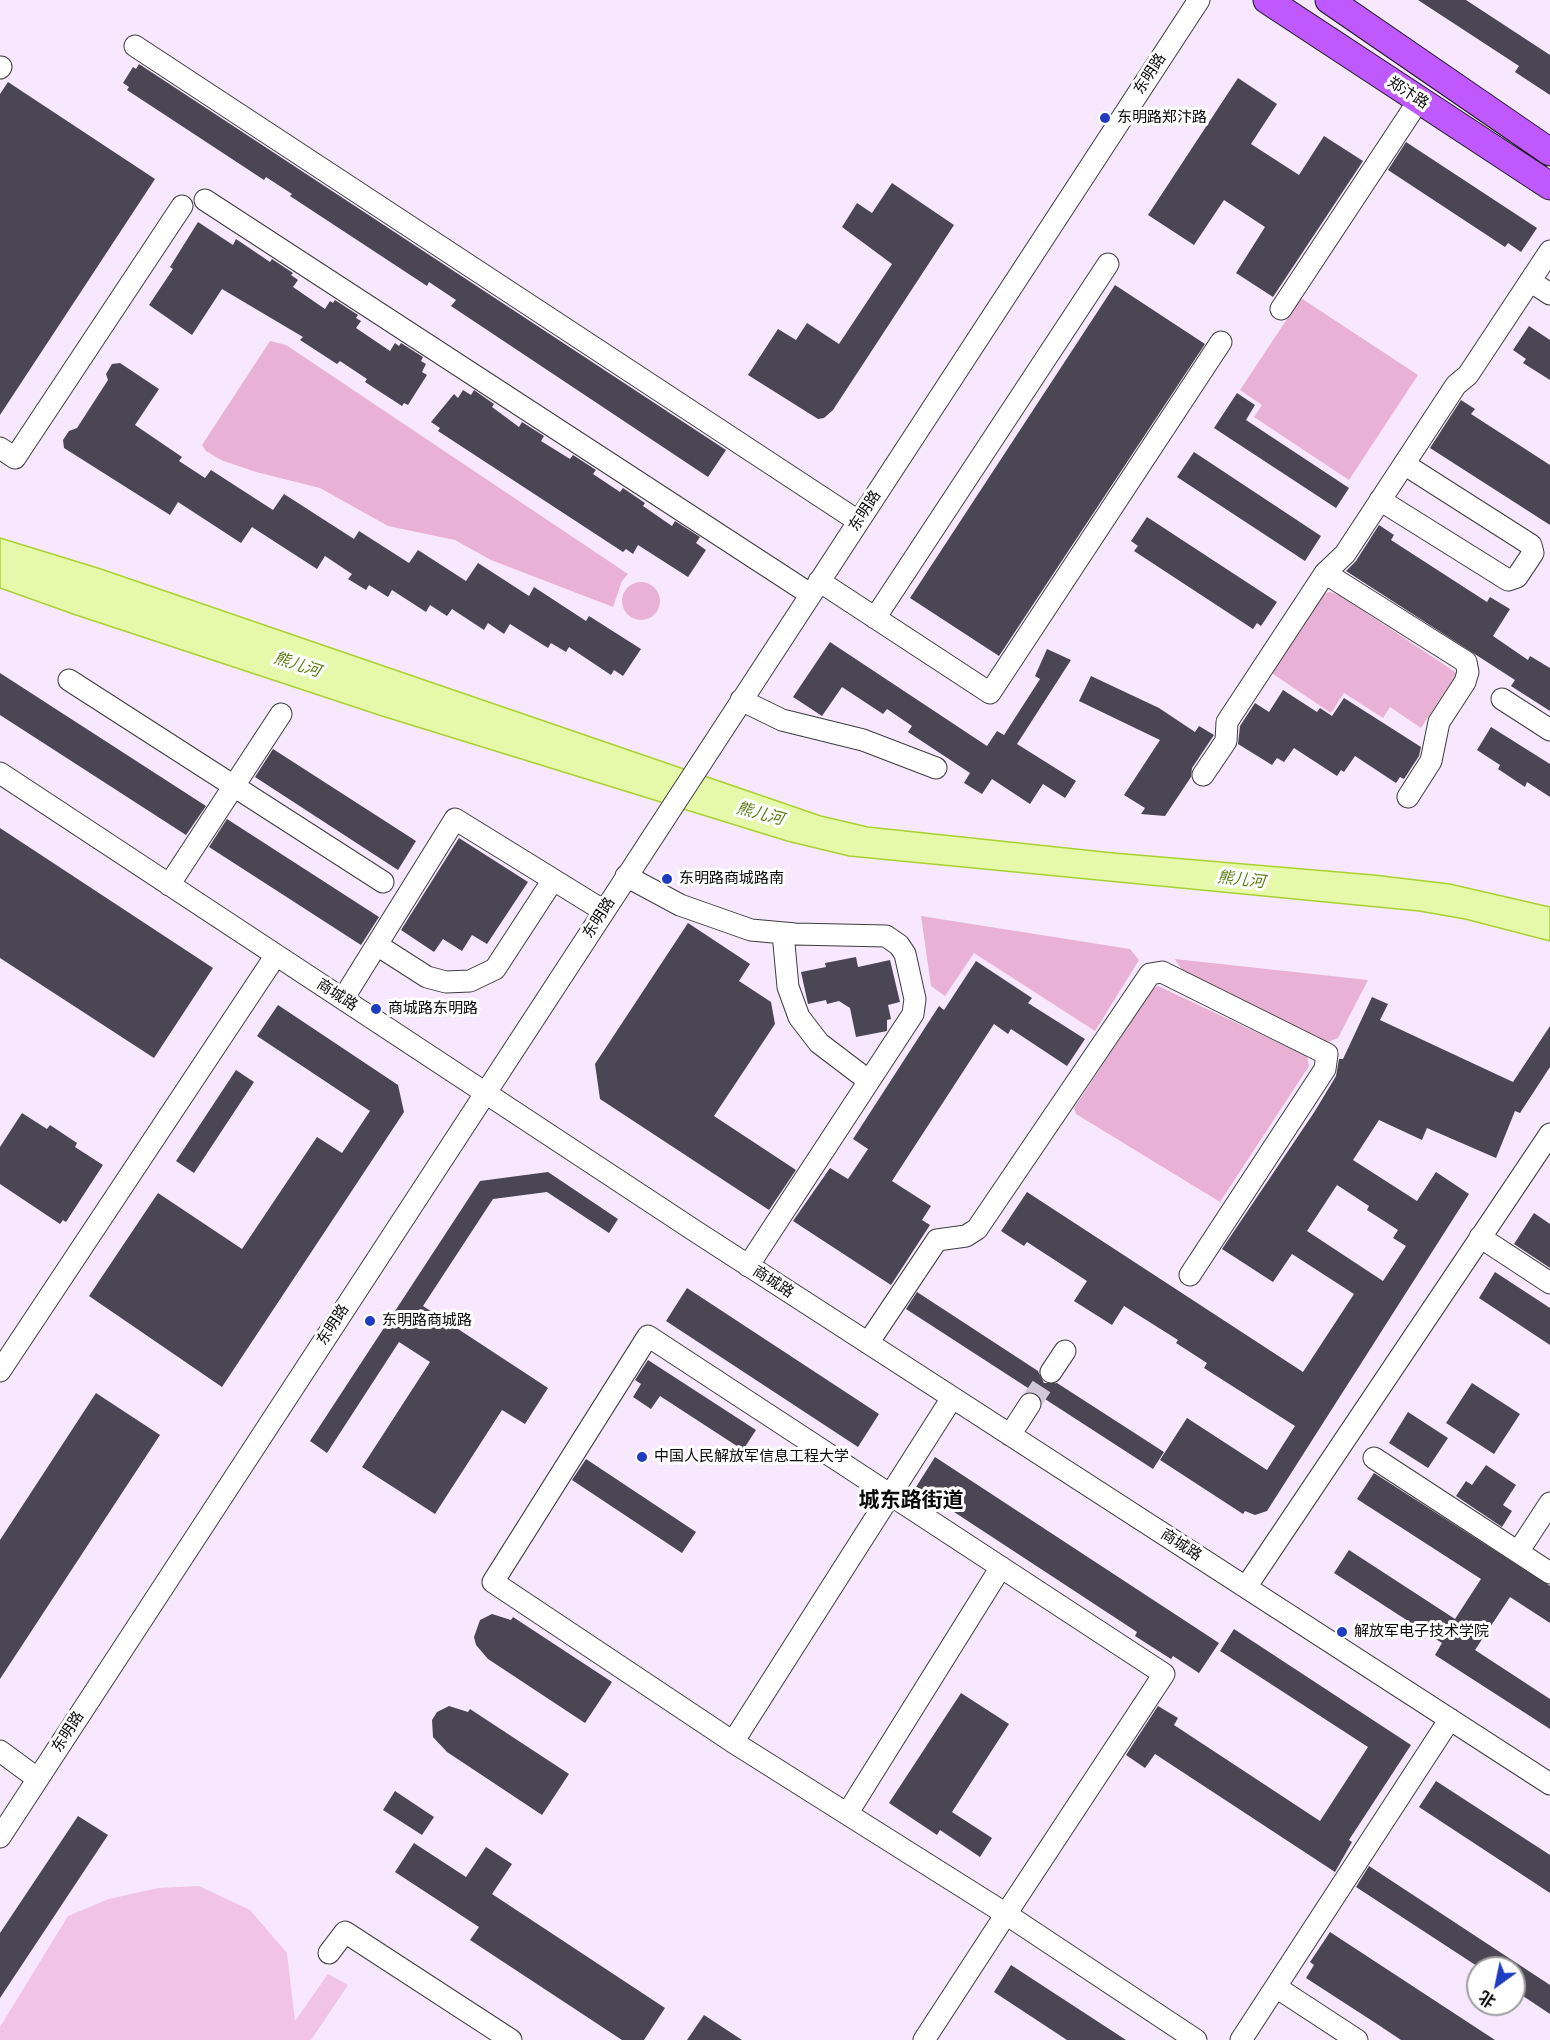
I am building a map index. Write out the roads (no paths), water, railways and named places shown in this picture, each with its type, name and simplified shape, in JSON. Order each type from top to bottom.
[{"type":"main road","name":"郑汴路","points":[[1267,0],[1550,186]]},
{"type":"main road","name":"郑汴路","points":[[1329,0],[1550,152]]},
{"type":"street","name":"东明路","points":[[0,1837],[1198,0]]},
{"type":"street","points":[[135,46],[858,521]]},
{"type":"street","points":[[1281,309],[1419,100]]},
{"type":"street","points":[[205,200],[814,588],[875,618],[990,693],[1221,342]]},
{"type":"street","points":[[0,448],[15,458],[182,206]]},
{"type":"street","points":[[1203,775],[1226,741],[1227,722],[1325,573],[1345,554],[1456,385],[1468,375],[1550,251]]},
{"type":"street","points":[[875,618],[1108,264]]},
{"type":"street","points":[[1530,281],[1550,294]]},
{"type":"street","points":[[1380,500],[1508,580],[1517,577],[1533,553],[1531,545],[1404,464]]},
{"type":"street","points":[[1325,573],[1466,662],[1468,672],[1465,681],[1439,722],[1431,761],[1408,797]]},
{"type":"street","points":[[69,680],[383,882]]},
{"type":"street","points":[[1502,699],[1550,730]]},
{"type":"street","points":[[741,700],[782,720],[863,741],[936,768]]},
{"type":"street","points":[[169,885],[281,714]]},
{"type":"street","name":"商城路","points":[[0,773],[748,1266],[1550,1784]]},
{"type":"street","points":[[343,999],[455,819],[604,911]]},
{"type":"street","points":[[626,876],[680,905],[751,930],[886,936],[899,945],[905,954],[915,999],[913,1014],[748,1266]]},
{"type":"street","points":[[377,945],[427,977],[446,982],[470,981],[495,969],[553,879]]},
{"type":"street","points":[[783,933],[788,987],[799,1017],[819,1043],[869,1081]]},
{"type":"street","points":[[0,1371],[276,956]]},
{"type":"street","points":[[868,1343],[937,1240],[966,1236],[977,1229],[1149,974],[1162,972],[1327,1054],[1325,1069],[1190,1275]]},
{"type":"street","points":[[1246,1587],[1550,1134]]},
{"type":"street","points":[[1480,1237],[1550,1283]]},
{"type":"street","points":[[924,2040],[1006,1914],[1164,1674],[648,1336],[493,1582],[733,1742],[1006,1914],[1196,2040]]},
{"type":"street","points":[[1051,1372],[1065,1351]]},
{"type":"street","points":[[733,1742],[952,1398]]},
{"type":"street","points":[[1010,1435],[1030,1404]]},
{"type":"street","points":[[1374,1458],[1550,1573]]},
{"type":"street","points":[[1518,1552],[1550,1503]]},
{"type":"street","points":[[847,1814],[1001,1567]]},
{"type":"street","points":[[1241,2040],[1450,1719]]},
{"type":"street","points":[[0,1751],[38,1779]]},
{"type":"street","points":[[329,1953],[345,1932],[511,2040]]},
{"type":"street","points":[[1276,1987],[1357,2040]]},
{"type":"water","name":"熊儿河","points":[[0,538],[101,569],[821,816],[868,827],[1114,853],[1374,875],[1450,884],[1550,907],[1550,941],[1465,919],[1419,911],[849,856],[787,841],[382,716],[0,588]]},
{"type":"tunnel","points":[[1030,1404],[1051,1372]]},
{"type":"place","name":"东明路郑汴路","points":[[1105,118]]},
{"type":"place","name":"东明路商城路南","points":[[667,879]]},
{"type":"place","name":"商城路东明路","points":[[376,1009]]},
{"type":"place","name":"东明路商城路","points":[[370,1321]]},
{"type":"place","name":"中国人民解放军信息工程大学","points":[[642,1457]]},
{"type":"place","name":"解放军电子技术学院","points":[[1342,1632]]},
{"type":"district","name":"城东路街道","points":[[911,1501]]}]
